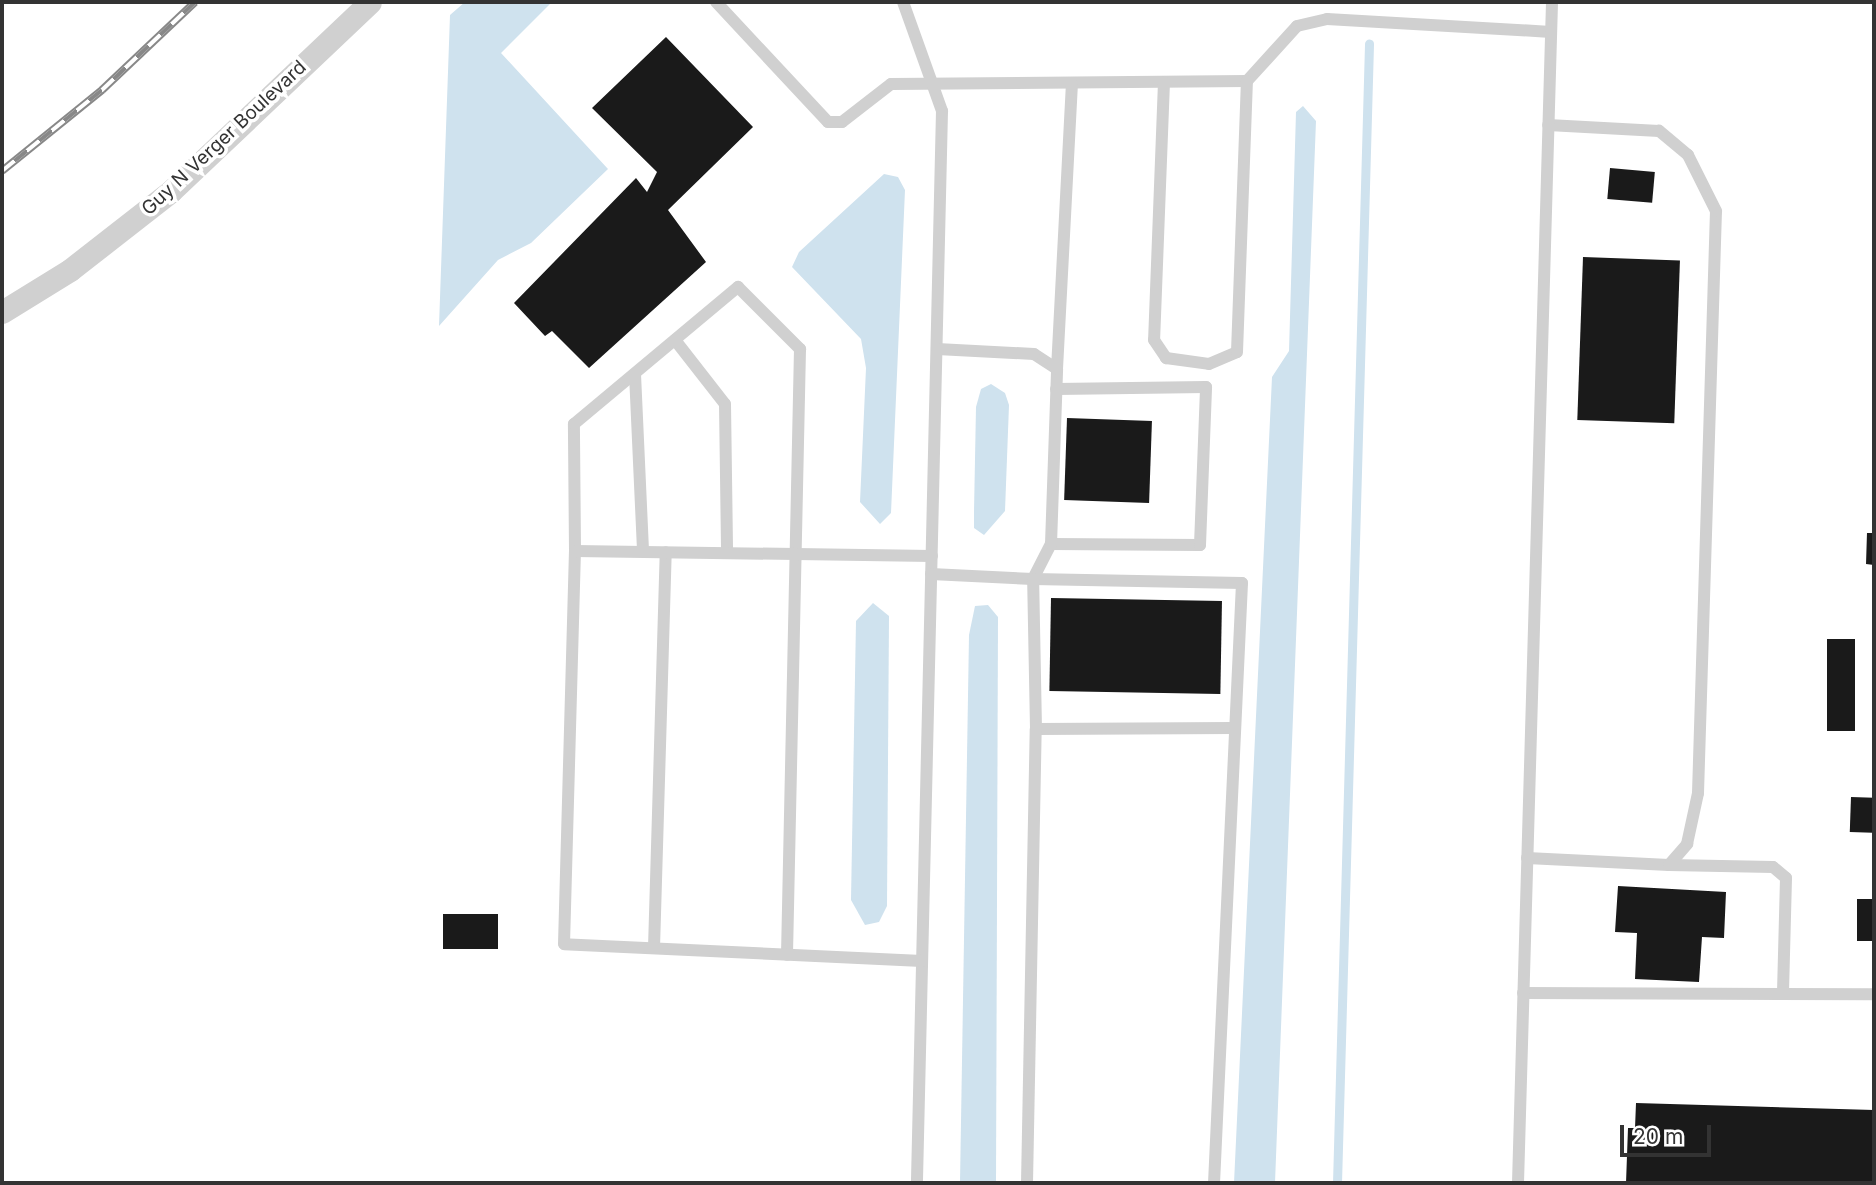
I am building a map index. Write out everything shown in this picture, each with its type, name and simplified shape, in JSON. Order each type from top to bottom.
[{"type":"street","name":"Guy N Verger Boulevard","points":[[2,312],[70,270],[171,191],[370,2]]},
{"type":"lane","points":[[716,2],[828,121],[842,122],[891,84],[1247,81]]},
{"type":"lane","points":[[903,2],[942,111],[917,1183]]},
{"type":"lane","points":[[1518,1183],[1552,2]]},
{"type":"lane","points":[[1164,82],[1154,340],[1166,358],[1209,364],[1237,352],[1247,81],[1297,26],[1327,19],[1551,32]]},
{"type":"lane","points":[[1027,1183],[1036,729],[1033,579],[1051,544],[1072,83]]},
{"type":"lane","points":[[1548,125],[1659,131],[1688,155],[1716,211],[1699,793],[1687,844],[1669,864]]},
{"type":"lane","points":[[787,955],[798,554],[800,349],[738,287],[574,424],[575,551],[564,944],[787,955],[922,961]]},
{"type":"lane","points":[[674,340],[725,404],[727,553]]},
{"type":"lane","points":[[937,349],[1034,354],[1057,369]]},
{"type":"lane","points":[[635,373],[643,552]]},
{"type":"lane","points":[[1051,544],[1200,545],[1206,387],[1056,389]]},
{"type":"lane","points":[[575,551],[932,556]]},
{"type":"lane","points":[[654,948],[666,552]]},
{"type":"lane","points":[[931,574],[1242,583],[1233,728],[1214,1183]]},
{"type":"lane","points":[[1036,729],[1233,728]]},
{"type":"lane","points":[[1527,858],[1773,867],[1786,878],[1783,994]]},
{"type":"lane","points":[[1523,993],[1874,994]]},
{"type":"water","points":[[465,2],[552,2],[501,53],[608,169],[531,243],[498,260],[439,326],[450,15]]},
{"type":"water","points":[[1303,106],[1316,121],[1275,1183],[1234,1183],[1272,377],[1289,351],[1296,112]]},
{"type":"water","points":[[884,174],[898,177],[905,190],[891,513],[880,524],[860,502],[866,368],[861,339],[792,267],[799,252]]},
{"type":"water","points":[[991,384],[1005,393],[1009,405],[1005,511],[984,535],[974,528],[976,407],[981,389]]},
{"type":"water","points":[[873,603],[889,616],[887,906],[879,922],[865,925],[851,900],[856,621]]},
{"type":"water","points":[[988,605],[998,617],[996,1183],[960,1183],[969,635],[975,606]]},
{"type":"building","points":[[666,37],[753,127],[668,210],[706,262],[589,368],[552,331],[545,336],[514,303],[636,178],[647,192],[657,172],[592,108]]},
{"type":"building","points":[[1610,168],[1655,172],[1652,203],[1607,199]]},
{"type":"building","points":[[1583,257],[1680,260],[1674,423],[1577,420]]},
{"type":"building","points":[[1067,418],[1152,421],[1149,503],[1064,500]]},
{"type":"building","points":[[1867,533],[1874,533],[1874,565],[1866,564]]},
{"type":"building","points":[[1051,598],[1222,601],[1220,694],[1049,691]]},
{"type":"building","points":[[1827,639],[1855,639],[1855,731],[1827,731]]},
{"type":"building","points":[[1851,797],[1874,798],[1873,833],[1850,832]]},
{"type":"building","points":[[1618,886],[1726,892],[1724,938],[1702,937],[1699,982],[1635,979],[1637,933],[1615,932]]},
{"type":"building","points":[[1857,899],[1874,899],[1874,941],[1857,941]]},
{"type":"building","points":[[443,914],[498,914],[498,949],[443,949]]},
{"type":"building","points":[[1636,1103],[1874,1110],[1874,1183],[1626,1183],[1628,1128],[1635,1128]]},
{"type":"waterway","points":[[1337,1183],[1369,43]]},
{"type":"railway","points":[[2,171],[102,90],[195,2]]}]
